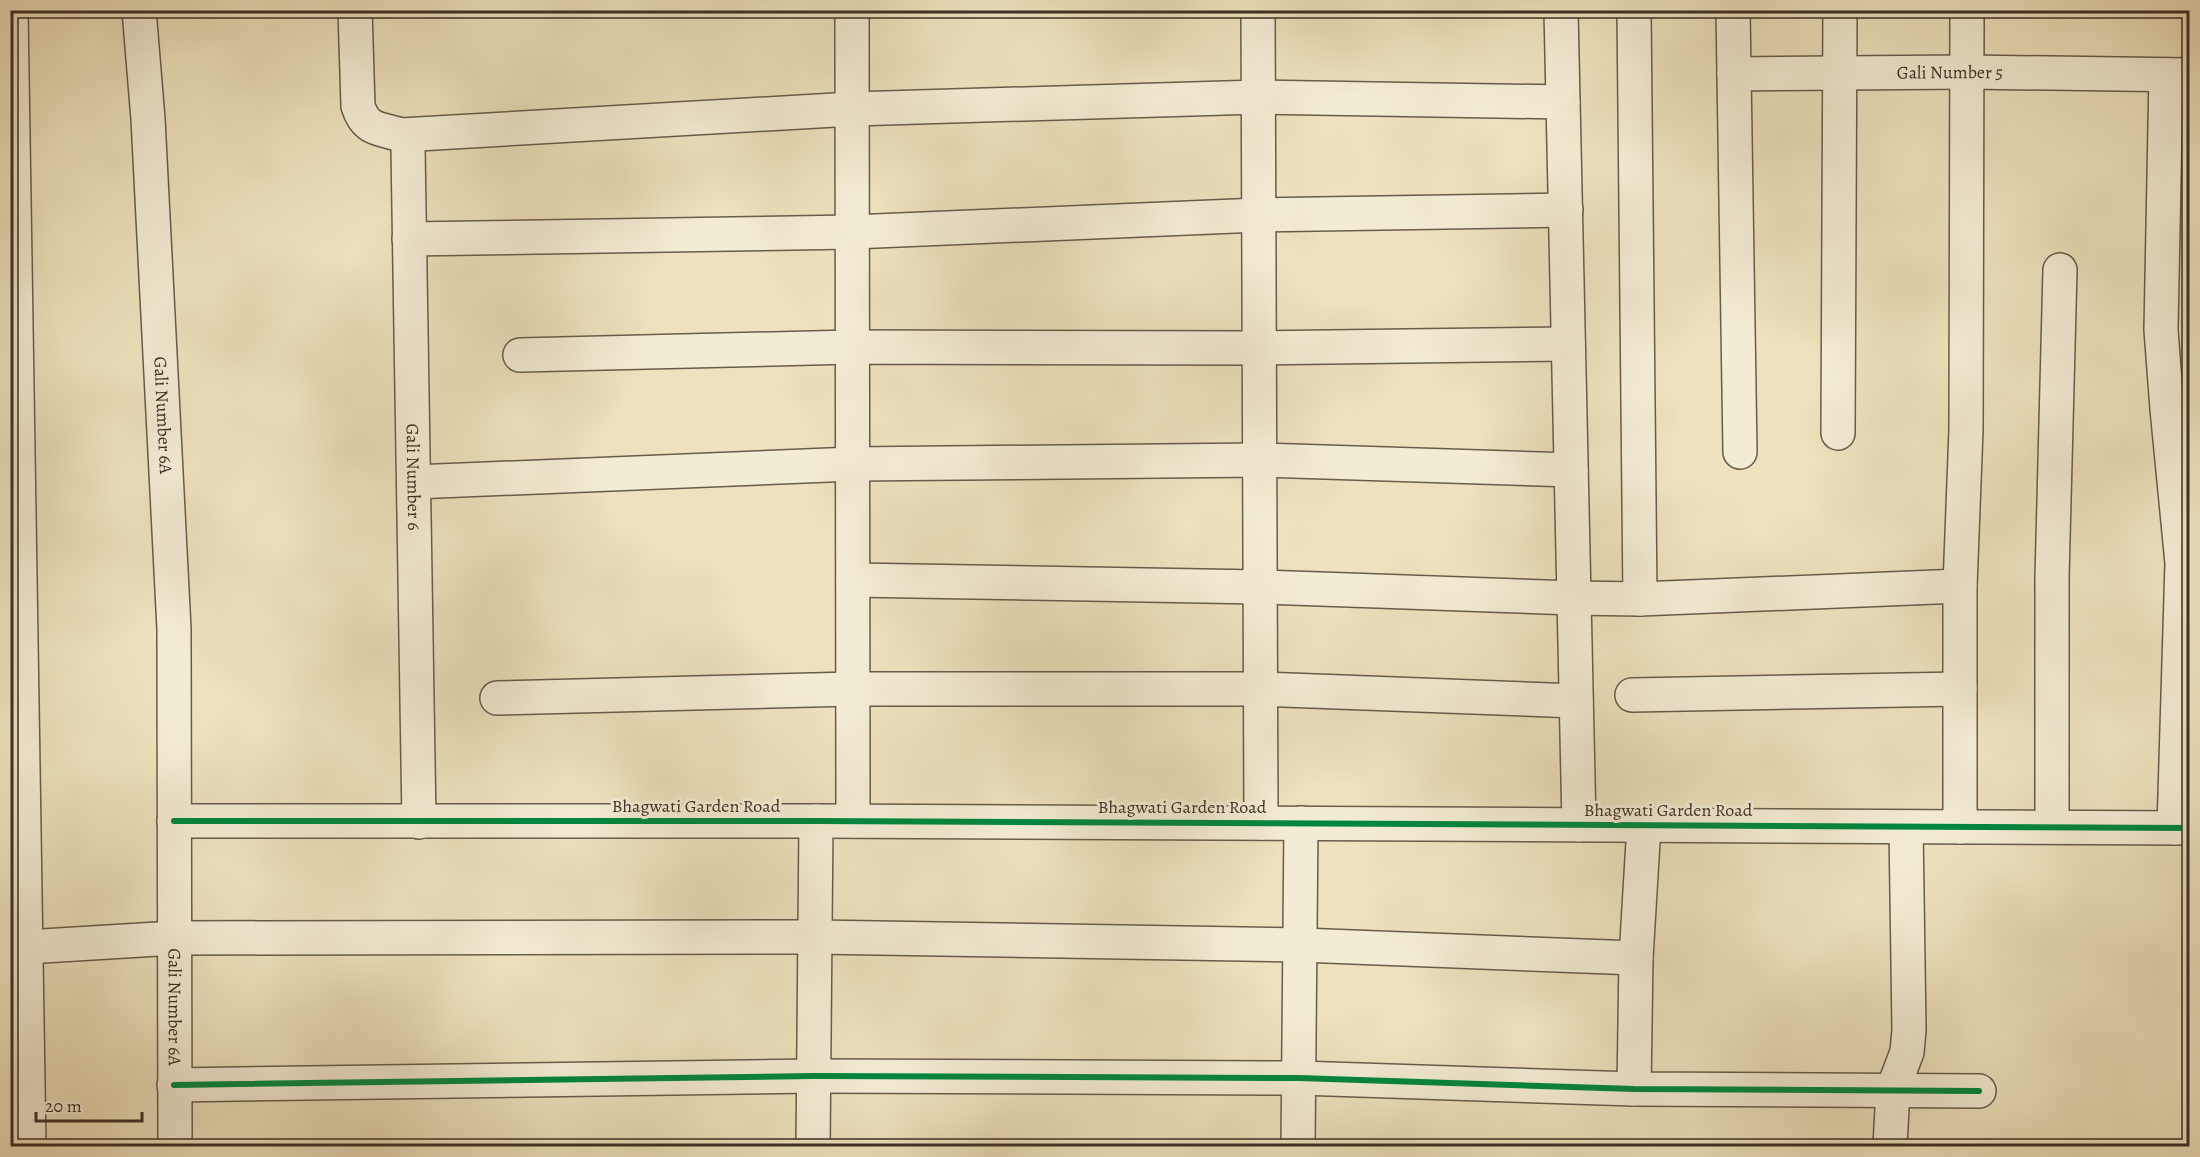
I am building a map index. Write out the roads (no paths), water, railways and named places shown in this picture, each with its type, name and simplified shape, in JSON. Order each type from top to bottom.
[{"type":"street","points":[[11,10],[18,948],[29,1146]]},
{"type":"street","name":"Gali Number 6A","points":[[140,10],[148,119],[174,628],[174,821]]},
{"type":"street","points":[[355,10],[358,106],[362,118],[379,130],[401,135],[852,109],[1258,97],[1563,102]]},
{"type":"street","points":[[852,10],[853,821]]},
{"type":"street","points":[[1258,10],[1261,823]]},
{"type":"street","points":[[1562,10],[1579,825]]},
{"type":"street","points":[[1634,10],[1640,599]]},
{"type":"street","points":[[1733,10],[1740,452]]},
{"type":"street","points":[[1838,433],[1840,10]]},
{"type":"street","points":[[1960,827],[1960,586],[1966,430],[1967,10]]},
{"type":"street","name":"Gali Number 5","points":[[1734,74],[1968,72],[2178,75]]},
{"type":"street","points":[[2178,75],[2161,330],[2182,562],[2182,828]]},
{"type":"street","name":"Gali Number 6","points":[[401,135],[406,138],[408,148],[419,822]]},
{"type":"street","points":[[408,239],[852,232],[1259,215],[1566,210]]},
{"type":"street","points":[[2052,827],[2052,577],[2060,270]]},
{"type":"street","points":[[520,355],[852,347],[1259,348],[1568,344]]},
{"type":"street","points":[[414,482],[854,464],[1259,460],[1571,470]]},
{"type":"street","points":[[853,580],[1260,586],[1640,599],[1960,586]]},
{"type":"street","points":[[497,698],[852,689],[1260,689],[1576,701]]},
{"type":"street","points":[[1632,695],[1960,689]]},
{"type":"street","points":[[813,1146],[816,820]]},
{"type":"street","name":"Bhagwati Garden Road","points":[[174,821],[816,820],[2182,828]]},
{"type":"street","points":[[174,821],[174,938]]},
{"type":"street","points":[[1298,1146],[1301,823]]},
{"type":"street","points":[[1634,1089],[1636,958],[1644,825]]},
{"type":"street","points":[[1890,1146],[1893,1089],[1907,1052],[1909,1030],[1906,827]]},
{"type":"street","points":[[18,948],[174,938],[816,937],[1301,945],[1636,958]]},
{"type":"street","name":"Gali Number 6A","points":[[174,938],[174,1146]]},
{"type":"street","points":[[174,1085],[813,1076],[1299,1078],[1634,1089],[1979,1091]]}]
